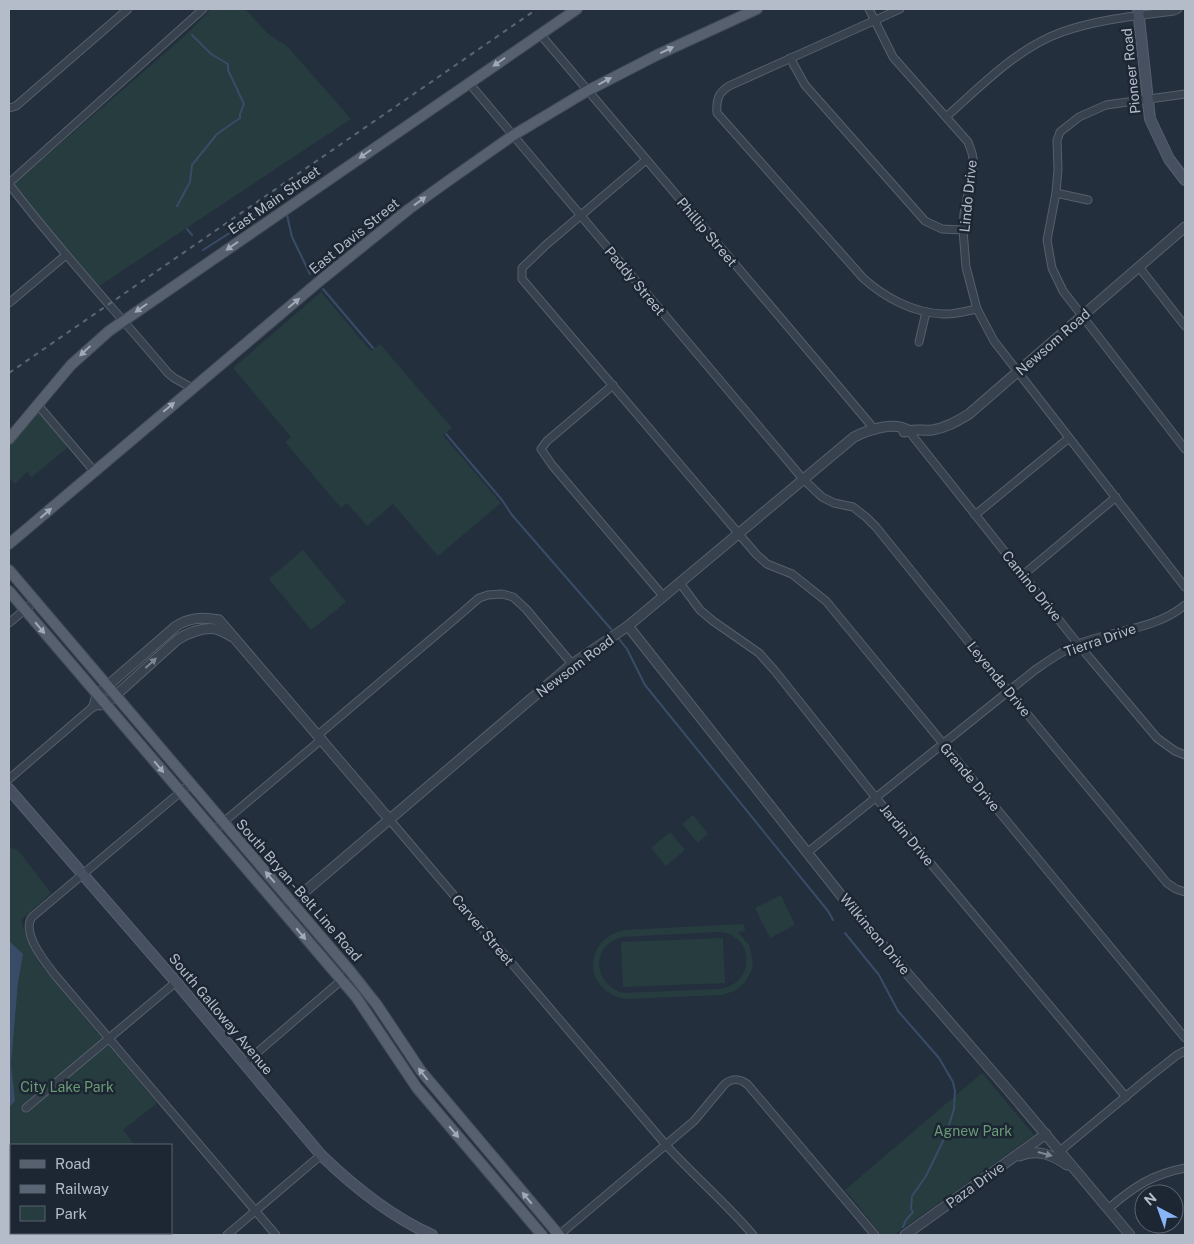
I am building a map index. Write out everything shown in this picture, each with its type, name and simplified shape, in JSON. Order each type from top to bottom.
[{"type":"main road","name":"East Main Street","points":[[9,439],[71,364],[123,320],[577,9]]},
{"type":"main road","name":"East Davis Street","points":[[9,544],[322,279],[409,209],[512,136],[587,91],[646,60],[757,9]]},
{"type":"main road","name":"Pioneer Road","points":[[1138,12],[1150,119],[1169,159],[1185,180]]},
{"type":"main road","name":"South Bryan - Belt Line Road","points":[[9,570],[351,972],[377,1005],[421,1072],[559,1235]]},
{"type":"main road","name":"South Bryan - Belt Line Road","points":[[9,591],[341,980],[366,1011],[417,1088],[542,1235]]},
{"type":"main road","points":[[138,743],[148,735]]},
{"type":"main road","name":"South Galloway Avenue","points":[[9,789],[176,982],[321,1155],[366,1195],[408,1223],[432,1235]]},
{"type":"main road","points":[[243,866],[253,857]]},
{"type":"main road","points":[[502,1189],[512,1180]]},
{"type":"street","points":[[9,108],[16,106],[128,9]]},
{"type":"street","points":[[192,388],[168,373],[87,280],[9,184],[202,9]]},
{"type":"street","name":"Lindo Drive","points":[[869,9],[893,57],[968,142],[974,164],[964,214],[966,267],[977,309],[994,341],[1185,587]]},
{"type":"street","points":[[900,9],[729,86],[722,90],[716,100],[717,113],[863,278],[874,288],[900,304],[926,312],[944,314],[977,309]]},
{"type":"street","points":[[946,117],[1014,58],[1062,32],[1138,12],[1178,9]]},
{"type":"street","name":"Phillip Street","points":[[540,34],[875,430]]},
{"type":"street","points":[[790,58],[805,85],[925,221],[942,230],[964,230]]},
{"type":"street","name":"Paddy Street","points":[[469,83],[803,479]]},
{"type":"street","points":[[1185,94],[1106,105],[1080,117],[1060,132],[1057,140],[1058,169],[1056,193],[1047,240],[1052,268],[1062,291],[1185,449]]},
{"type":"street","points":[[580,216],[646,160]]},
{"type":"street","points":[[1056,193],[1088,200]]},
{"type":"street","name":"Grande Drive","points":[[580,216],[522,268],[522,279],[767,564],[792,574],[826,600],[1185,1038]]},
{"type":"street","name":"Newsom Road","points":[[282,911],[572,664],[628,626],[854,437],[882,427],[931,430],[953,423],[968,414],[1185,227]]},
{"type":"street","points":[[9,303],[66,255]]},
{"type":"street","points":[[1139,267],[1185,326]]},
{"type":"street","points":[[87,280],[90,290],[114,316],[123,320]]},
{"type":"street","points":[[919,342],[926,312]]},
{"type":"street","points":[[613,385],[547,441],[541,449],[552,465],[664,597]]},
{"type":"street","points":[[38,404],[94,471]]},
{"type":"street","name":"Camino Drive","points":[[908,430],[1078,644],[1157,738],[1175,751],[1185,755]]},
{"type":"street","points":[[974,515],[1069,438]]},
{"type":"street","name":"Leyenda Drive","points":[[803,479],[822,497],[834,503],[852,507],[876,527],[1167,883],[1185,892]]},
{"type":"street","points":[[1023,575],[1116,497]]},
{"type":"street","name":"Jardin Drive","points":[[680,583],[700,610],[759,653],[770,665],[876,798],[1126,1097]]},
{"type":"street","points":[[213,831],[479,598],[488,594],[502,594],[513,597],[526,609],[572,664]]},
{"type":"street","points":[[9,623],[35,600]]},
{"type":"street","name":"Tierra Drive","points":[[808,852],[1060,653],[1078,644],[1154,623],[1178,611],[1185,605]]},
{"type":"street","name":"Carver Street","points":[[107,687],[184,621],[206,618],[219,620],[666,1146],[752,1235]]},
{"type":"street","name":"Wilkinson Drive","points":[[628,626],[855,913],[1046,1134],[1130,1235]]},
{"type":"street","points":[[9,780],[94,706],[104,704],[115,696],[184,635],[216,629],[234,637]]},
{"type":"street","points":[[94,706],[97,695],[107,687]]},
{"type":"street","points":[[190,784],[29,921],[30,932],[37,949],[55,976],[276,1235]]},
{"type":"street","points":[[245,1063],[351,972]]},
{"type":"street","points":[[26,1108],[176,982]]},
{"type":"street","points":[[1060,1151],[1177,1055],[1185,1051]]},
{"type":"street","points":[[559,1235],[699,1117],[726,1083],[732,1080],[739,1080],[748,1084],[875,1235]]},
{"type":"street","name":"Paza Drive","points":[[905,1235],[1046,1134]]},
{"type":"street","points":[[1012,1159],[1025,1154],[1039,1152],[1056,1158],[1076,1170]]},
{"type":"street","points":[[227,1235],[321,1155]]},
{"type":"street","points":[[1108,1209],[1126,1193],[1149,1179],[1167,1171],[1185,1168]]},
{"type":"green space","points":[[211,9],[245,9],[267,33],[288,47],[351,119],[99,286],[20,196],[15,188],[16,182],[187,34]]},
{"type":"green space","points":[[321,292],[371,351],[380,344],[452,428],[443,435],[501,503],[438,556],[393,504],[367,526],[347,503],[341,508],[285,442],[291,437],[233,368]]},
{"type":"green space","points":[[37,413],[40,414],[68,447],[32,477],[27,472],[15,484],[9,478],[9,446]]},
{"type":"green space","points":[[303,550],[346,602],[311,630],[269,579]]},
{"type":"green space","points":[[693,815],[708,834],[698,843],[682,824]]},
{"type":"green space","points":[[670,832],[685,850],[666,866],[651,848]]},
{"type":"green space","name":"City Lake Park","points":[[9,847],[18,850],[51,893],[21,920],[39,963],[157,1103],[123,1130],[134,1144],[10,1144],[10,1234],[38,1234],[9,1235]]},
{"type":"green space","points":[[781,895],[795,925],[770,938],[755,908]]},
{"type":"green space","points":[[744,924],[745,931],[738,932],[749,945],[753,963],[752,970],[745,982],[735,991],[721,995],[627,999],[613,995],[602,987],[596,977],[593,966],[600,944],[610,936],[624,930]],"holes":[[[718,932],[730,935],[739,941],[745,949],[747,959],[745,969],[740,979],[731,985],[719,989],[623,993],[613,988],[601,974],[600,956],[611,942],[621,937]]]},
{"type":"green space","points":[[723,938],[725,983],[623,987],[621,942]]},
{"type":"green space","name":"Agnew Park","points":[[982,1073],[1034,1135],[894,1235],[882,1235],[845,1190]]},
{"type":"water","points":[[9,941],[23,954],[18,982],[11,1064],[15,1101],[9,1107]]},
{"type":"waterway","points":[[177,206],[190,182],[192,165],[217,134],[240,118],[244,104],[228,70],[228,64],[211,54],[192,35]]},
{"type":"waterway","points":[[203,250],[278,202]]},
{"type":"waterway","points":[[287,215],[292,237],[310,274]]},
{"type":"waterway","points":[[187,229],[192,235]]},
{"type":"waterway","points":[[323,289],[373,348]]},
{"type":"waterway","points":[[446,434],[502,500],[512,515],[611,629]]},
{"type":"waterway","points":[[619,639],[627,649],[645,685],[828,911],[833,920]]},
{"type":"waterway","points":[[845,933],[879,975],[898,1011],[939,1058],[953,1082],[955,1091],[954,1109],[946,1135],[926,1176],[912,1196],[911,1209],[913,1212],[903,1227]]},
{"type":"railway","points":[[9,373],[537,9]]}]
